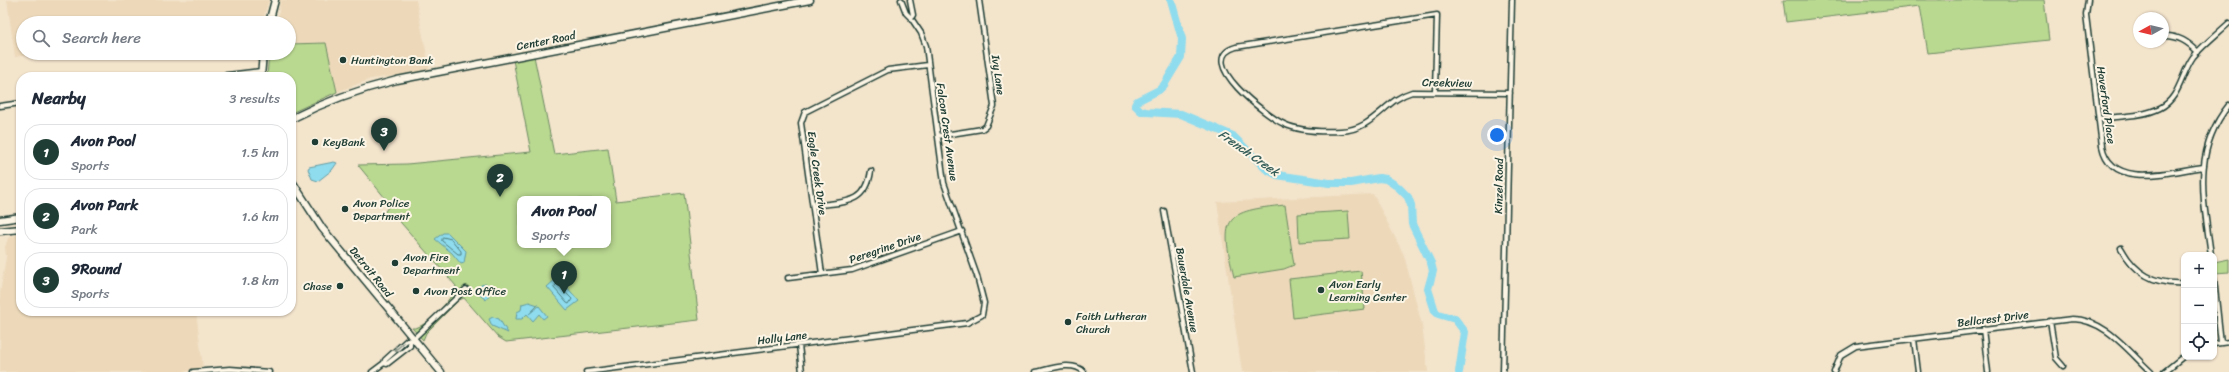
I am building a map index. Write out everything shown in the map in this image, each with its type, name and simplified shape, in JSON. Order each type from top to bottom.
[{"type":"main road","points":[[272,16],[275,0]]},
{"type":"main road","name":"Center Road","points":[[296,117],[334,98],[397,80],[789,1],[810,0]]},
{"type":"main road","points":[[261,72],[262,60]]},
{"type":"main road","name":"Detroit Road","points":[[296,188],[322,228],[412,340],[441,372]]},
{"type":"main road","points":[[0,220],[16,218]]},
{"type":"main road","points":[[0,231],[16,229]]},
{"type":"street","name":"Falcon Crest Avenue","points":[[901,0],[906,13],[911,18],[924,40],[944,183],[981,287],[984,308],[979,318]]},
{"type":"street","name":"Falcon Crest Avenue","points":[[910,0],[913,15],[911,18]]},
{"type":"street","name":"Ivy Lane","points":[[938,136],[982,129],[986,126],[994,106],[978,0]]},
{"type":"street","name":"Kinzel Road","points":[[1503,372],[1512,0]]},
{"type":"street","name":"Haverford Place","points":[[2088,0],[2086,15],[2105,156],[2114,167],[2122,172],[2142,175],[2203,167]]},
{"type":"street","name":"Creekview","points":[[1436,91],[1438,15],[1230,49],[1224,62],[1230,80],[1241,93],[1272,118],[1302,130],[1348,130],[1372,121],[1401,97],[1412,92],[1436,91],[1510,93]]},
{"type":"street","points":[[2099,119],[2149,112],[2165,104],[2175,94],[2188,66],[2198,52],[2229,23]]},
{"type":"street","points":[[2169,36],[2183,39],[2198,52]]},
{"type":"street","name":"Eagle Creek Drive","points":[[822,274],[801,123],[805,112],[888,70],[928,65]]},
{"type":"street","points":[[0,106],[16,104]]},
{"type":"street","points":[[2211,252],[2202,189],[2203,167],[2211,136],[2229,105]]},
{"type":"street","points":[[813,206],[850,200],[861,196],[868,188],[871,171]]},
{"type":"street","name":"Bauerdale Avenue","points":[[1164,211],[1193,372]]},
{"type":"street","name":"Peregrine Drive","points":[[788,278],[857,269],[962,231]]},
{"type":"street","points":[[2121,248],[2132,265],[2146,277],[2164,283],[2181,283]]},
{"type":"street","points":[[2215,288],[2221,343]]},
{"type":"street","points":[[372,372],[384,363],[387,364],[410,346],[412,340],[466,289]]},
{"type":"street","name":"Holly Lane","points":[[586,372],[967,323],[979,318]]},
{"type":"street","name":"Bellcrest Drive","points":[[1834,372],[1839,357],[1852,347],[1982,329],[2077,319],[2100,326],[2151,372]]},
{"type":"street","points":[[2050,321],[2056,358],[2063,366]]},
{"type":"street","points":[[1982,329],[1988,372]]},
{"type":"street","points":[[1914,339],[1918,372]]},
{"type":"street","points":[[2217,344],[2229,342]]},
{"type":"street","points":[[799,345],[802,372]]},
{"type":"street","points":[[2164,372],[2181,358]]},
{"type":"street","points":[[1036,372],[1070,366],[1080,368],[1084,372]]},
{"type":"street","points":[[193,372],[230,369],[269,372]]},
{"type":"shaded area","points":[[7,0],[269,0],[264,16],[16,16],[15,57]]},
{"type":"shaded area","points":[[280,0],[416,0],[430,71],[371,79],[337,92],[326,43],[296,44],[296,16],[279,16]]},
{"type":"shaded area","name":"Avon Early Learning Center","points":[[1373,194],[1404,255],[1422,325],[1428,372],[1242,372],[1217,202]]},
{"type":"shaded area","points":[[16,235],[16,316],[197,316],[203,368],[184,372],[0,372],[0,293],[6,257],[5,247],[8,238]]},
{"type":"green space","points":[[1783,0],[2044,0],[2049,40],[1928,53],[1920,6],[1786,22]]},
{"type":"green space","points":[[326,43],[337,92],[296,111],[296,72],[267,72],[268,60],[296,60],[296,44]]},
{"type":"green space","points":[[534,56],[554,154],[608,148],[616,201],[684,193],[699,320],[506,342],[498,337],[464,298],[459,300],[426,333],[423,340],[412,328],[418,327],[431,319],[450,298],[456,286],[395,216],[392,219],[385,217],[384,213],[390,204],[358,165],[407,164],[531,152],[513,60]]},
{"type":"green space","points":[[1285,205],[1294,265],[1284,269],[1234,277],[1227,241],[1228,229],[1231,221],[1250,210]]},
{"type":"green space","points":[[1348,211],[1350,239],[1299,242],[1298,214]]},
{"type":"green space","points":[[2229,259],[2229,272],[2217,273],[2217,261]]},
{"type":"green space","points":[[1361,271],[1365,309],[1293,318],[1289,279]]},
{"type":"water","points":[[334,162],[337,163],[332,170],[318,181],[312,179],[308,169],[309,167]]},
{"type":"water","points":[[443,233],[448,233],[466,251],[464,263],[461,264],[452,253],[435,239]]},
{"type":"water","points":[[558,277],[579,301],[567,310],[547,287]]},
{"type":"water","points":[[486,284],[490,293],[486,300],[480,295],[478,289],[481,285]]},
{"type":"water","points":[[529,302],[538,305],[529,314],[539,306],[547,316],[543,319],[539,314],[533,321],[527,314],[522,319],[516,319],[517,312],[521,310],[522,304]]},
{"type":"water","points":[[493,317],[499,319],[508,333],[492,326],[489,319]]},
{"type":"waterway","name":"French Creek","points":[[1171,0],[1182,39],[1181,57],[1164,85],[1159,90],[1137,101],[1135,105],[1141,111],[1146,112],[1181,114],[1233,136],[1266,169],[1277,175],[1329,183],[1351,183],[1379,178],[1386,179],[1398,187],[1408,197],[1411,205],[1412,224],[1431,263],[1433,271],[1428,289],[1435,311],[1438,314],[1455,319],[1465,332],[1459,372]]},
{"type":"place","name":"Huntington Bank","points":[[343,60]]},
{"type":"place","name":"KeyBank","points":[[315,142]]},
{"type":"place","name":"9Round","points":[[384,151]]},
{"type":"place","name":"Avon Park","points":[[500,197]]},
{"type":"place","name":"Avon Police Department","points":[[345,209]]},
{"type":"place","name":"Avon Fire Department","points":[[395,263]]},
{"type":"place","name":"Chase","points":[[340,286]]},
{"type":"place","name":"Avon Early Learning Center","points":[[1321,290]]},
{"type":"place","name":"Avon Post Office","points":[[416,291]]},
{"type":"place","name":"Avon Pool","points":[[564,294]]},
{"type":"place","name":"Faith Lutheran Church","points":[[1068,322]]}]
